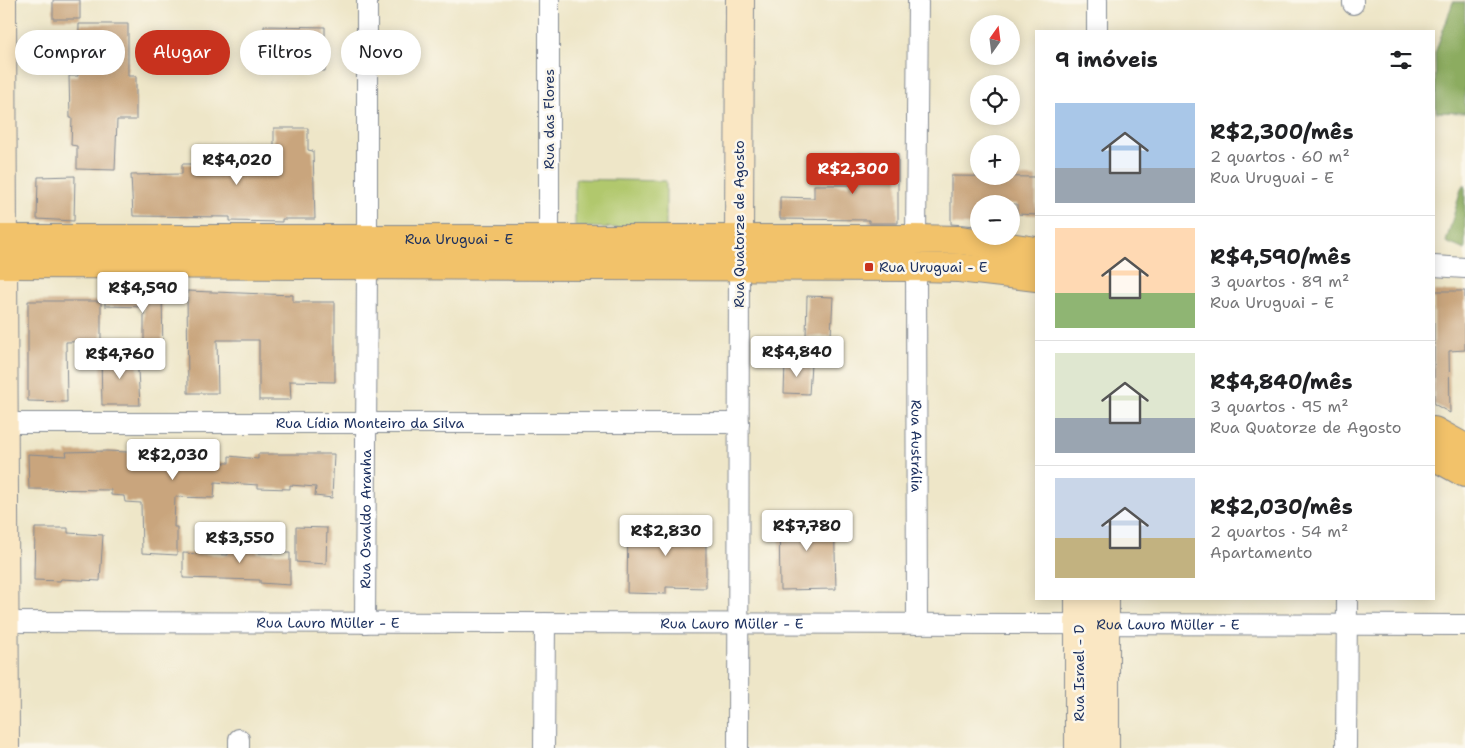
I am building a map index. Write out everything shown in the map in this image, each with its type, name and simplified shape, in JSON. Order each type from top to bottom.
[{"type":"main road","name":"Rua Uruguai - E","points":[[2,251],[367,239],[916,239],[961,240],[1035,251]]},
{"type":"main road","name":"Rua Uruguai - E","points":[[2,251],[367,265],[959,268],[1035,277]]},
{"type":"main road","points":[[1435,432],[1465,448]]},
{"type":"main road","points":[[1435,457],[1465,473]]},
{"type":"street","points":[[2,0],[2,622],[5,748]]},
{"type":"street","points":[[366,0],[367,239]]},
{"type":"street","name":"Rua das Flores","points":[[548,239],[549,0]]},
{"type":"street","name":"Rua Quatorze de Agosto","points":[[738,748],[740,0]]},
{"type":"street","points":[[916,239],[918,0]]},
{"type":"street","points":[[1097,0],[1097,30]]},
{"type":"street","name":"Rua Osvaldo Aranha","points":[[366,623],[367,265]]},
{"type":"street","points":[[1435,266],[1465,268]]},
{"type":"street","name":"Rua Austrália","points":[[916,267],[917,624]]},
{"type":"street","name":"Rua Lídia Monteiro da Silva","points":[[2,423],[739,423]]},
{"type":"street","points":[[1346,748],[1347,600]]},
{"type":"street","name":"Rua Lauro Müller - E","points":[[2,622],[917,624],[1092,611],[1347,624],[1465,625]]},
{"type":"street","name":"Rua Israel - D","points":[[1079,748],[1092,611]]},
{"type":"street","name":"Rua Israel - D","points":[[1092,611],[1105,748]]},
{"type":"street","points":[[544,748],[545,623]]},
{"type":"green space","points":[[1453,2],[1465,2],[1465,113],[1436,112],[1435,53]]},
{"type":"green space","points":[[575,179],[666,181],[666,229],[575,227]]},
{"type":"green space","points":[[1465,184],[1465,250],[1446,242],[1461,189]]},
{"type":"building","points":[[53,0],[80,0],[80,19],[53,19]]},
{"type":"building","points":[[79,24],[128,24],[128,76],[136,76],[136,120],[117,120],[115,170],[77,169],[77,146],[71,145],[72,118],[70,118],[69,76],[125,75],[125,30],[79,30]]},
{"type":"building","points":[[264,26],[325,27],[325,30],[264,30]]},
{"type":"building","points":[[274,128],[308,128],[308,150],[313,151],[315,219],[282,219],[282,222],[230,221],[230,217],[133,216],[131,175],[182,174],[182,164],[230,164],[230,155],[274,155]]},
{"type":"building","points":[[857,153],[898,154],[898,223],[869,223],[869,220],[780,219],[780,197],[814,198],[814,185],[850,185],[851,173],[857,173]]},
{"type":"building","points":[[75,176],[74,221],[37,219],[38,177]]},
{"type":"building","points":[[951,176],[970,176],[970,185],[1020,185],[1020,177],[1035,177],[1035,215],[1020,214],[1020,195],[970,195],[970,225],[951,224]]},
{"type":"building","points":[[105,289],[162,290],[163,356],[144,356],[144,307],[105,306]]},
{"type":"building","points":[[187,291],[293,295],[293,302],[335,302],[335,382],[290,381],[291,400],[259,400],[259,340],[217,340],[218,393],[188,393]]},
{"type":"building","points":[[1435,291],[1465,291],[1465,350],[1449,351],[1450,413],[1435,405]]},
{"type":"building","points":[[807,296],[833,297],[831,336],[806,336]]},
{"type":"building","points":[[28,301],[101,301],[101,341],[66,342],[67,402],[28,401]]},
{"type":"building","points":[[137,354],[140,405],[102,405],[101,356]]},
{"type":"building","points":[[785,363],[811,364],[809,394],[784,393]]},
{"type":"building","points":[[147,450],[178,452],[177,461],[229,463],[229,456],[258,459],[258,454],[334,454],[332,498],[315,496],[316,487],[290,485],[290,489],[258,488],[258,485],[215,482],[214,498],[175,497],[174,527],[177,527],[177,555],[142,553],[141,503],[125,502],[124,496],[111,495],[111,490],[29,489],[28,454],[67,456],[66,452],[107,451],[147,453]]},
{"type":"building","points":[[779,515],[834,515],[836,589],[780,590]]},
{"type":"building","points":[[628,523],[706,524],[706,588],[666,587],[666,594],[627,593]]},
{"type":"building","points":[[296,527],[327,528],[326,564],[296,562]]},
{"type":"building","points":[[35,528],[68,528],[68,533],[103,535],[100,581],[34,580]]},
{"type":"building","points":[[228,538],[257,540],[257,553],[290,553],[290,585],[260,583],[260,580],[183,578],[183,553],[228,555]]},
{"type":"place","name":"Rua Uruguai - E","points":[[869,267]]}]
